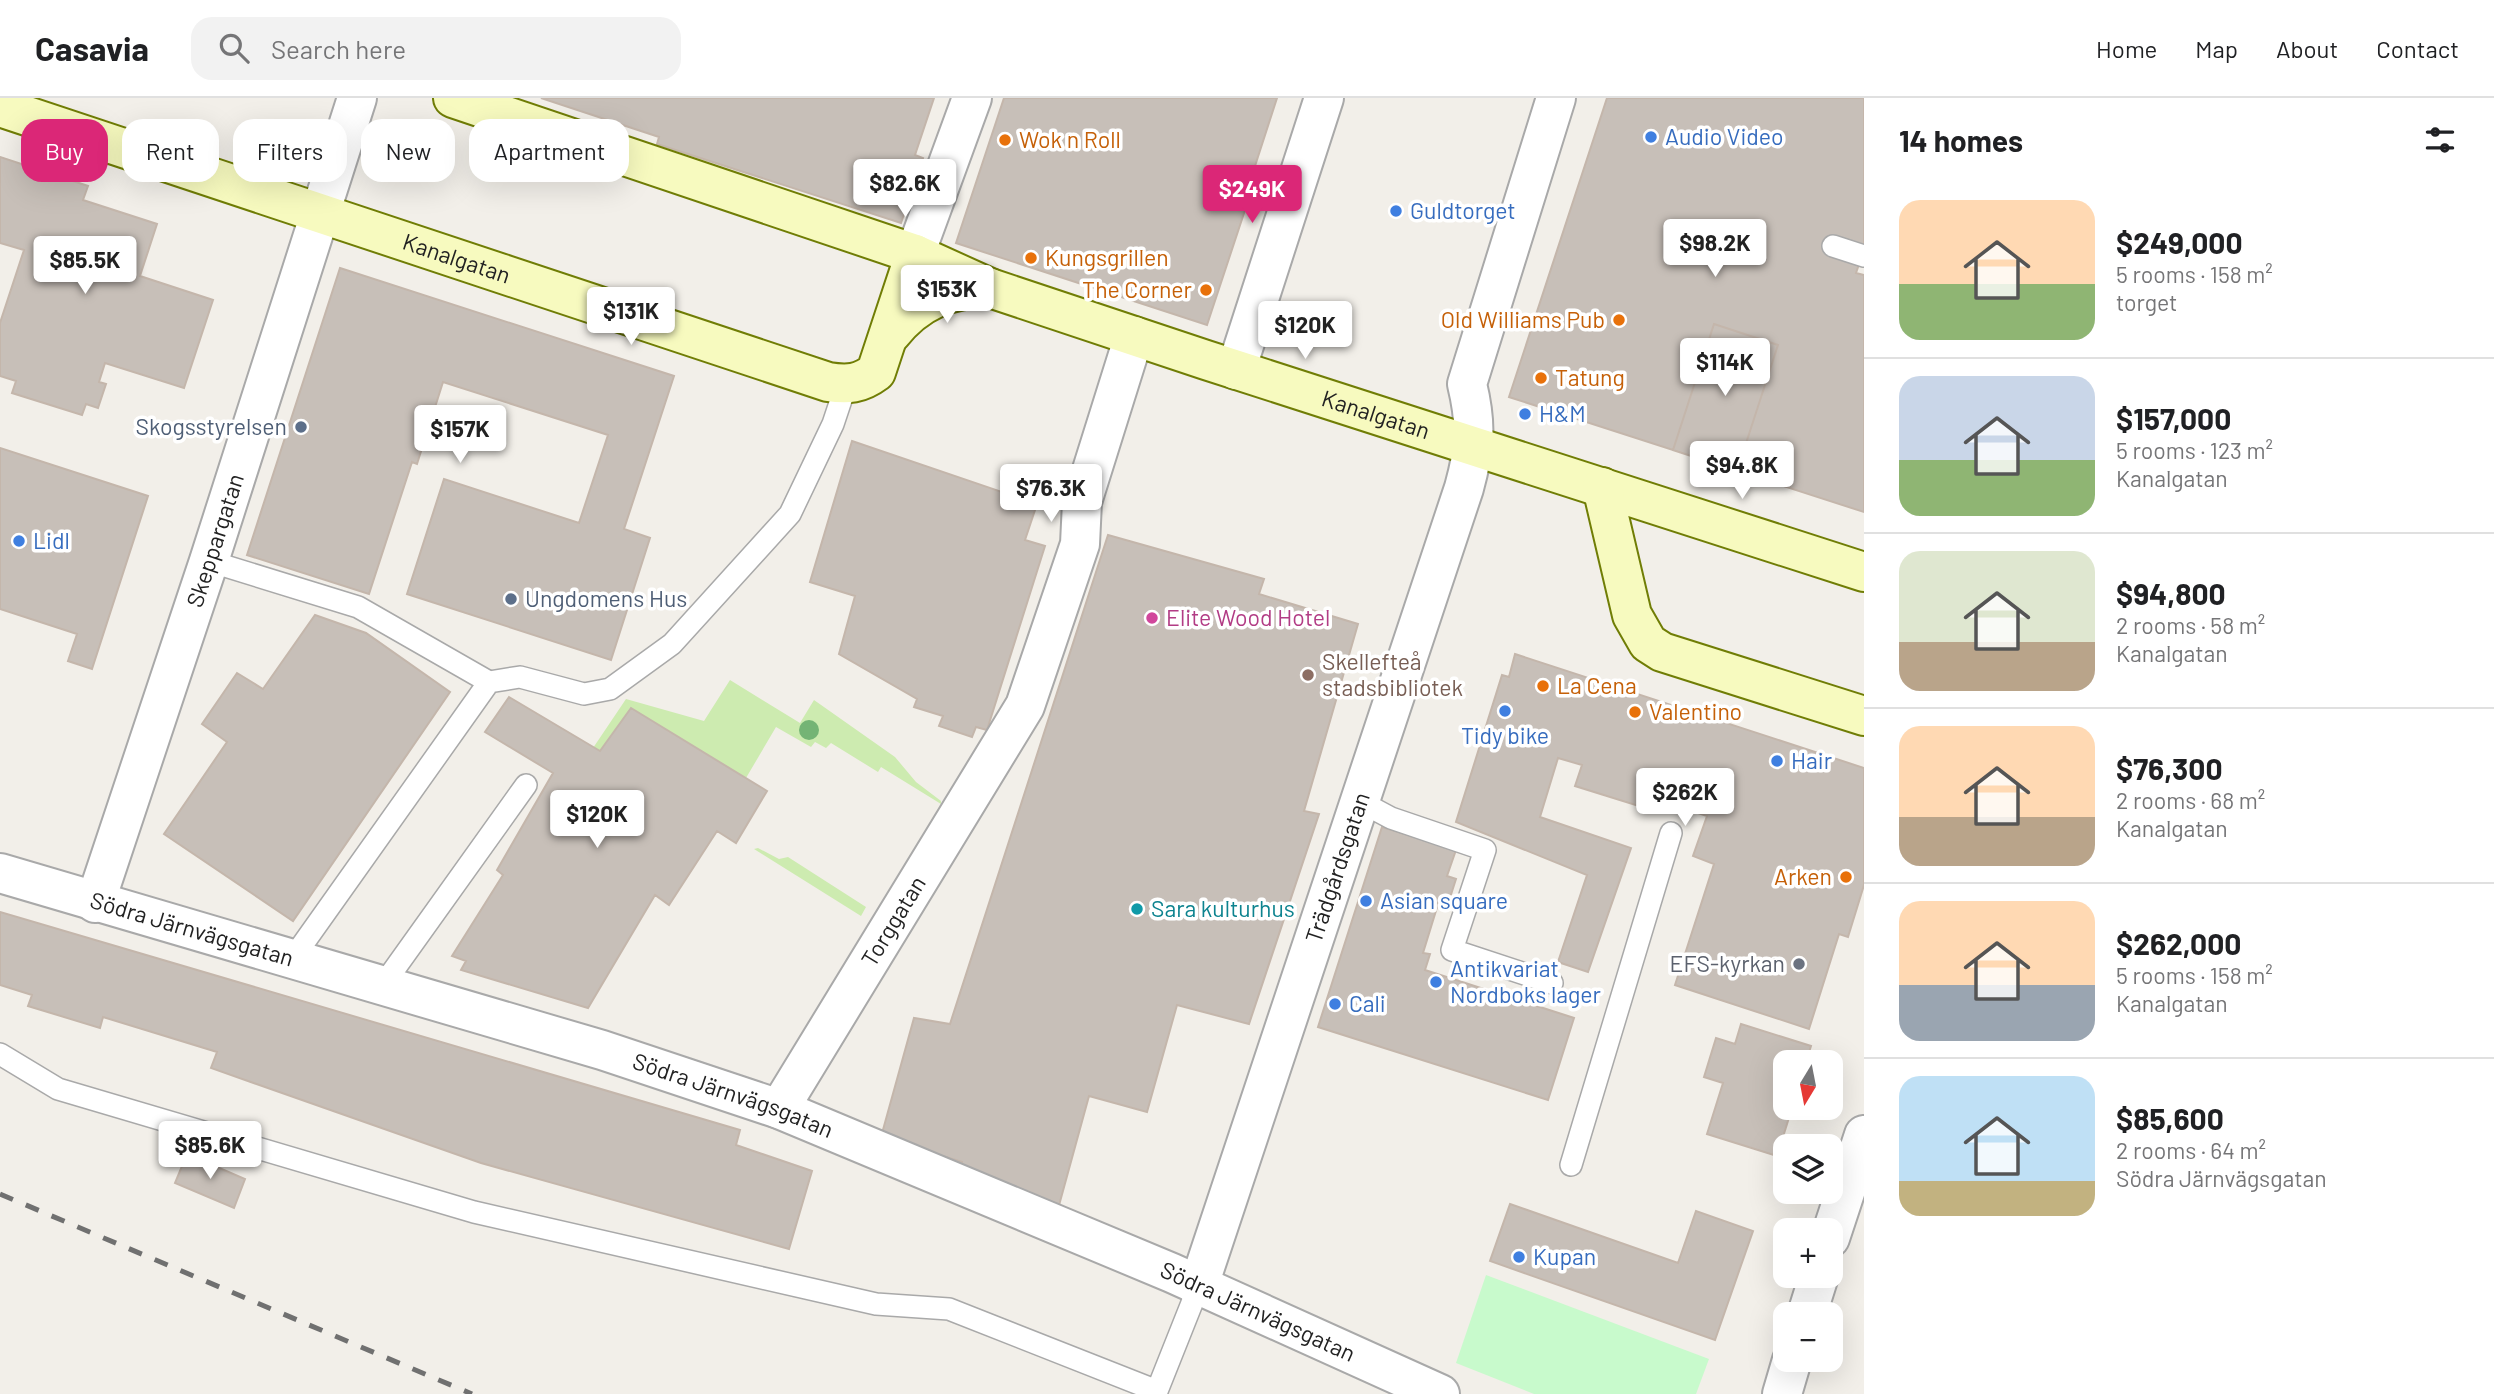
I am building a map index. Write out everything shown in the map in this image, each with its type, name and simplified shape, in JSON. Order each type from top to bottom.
[{"type":"main road","name":"Kanalgatan","points":[[453,98],[915,254],[990,288],[1475,448],[1864,572]]},
{"type":"main road","name":"Kanalgatan","points":[[0,107],[828,382],[846,385],[863,382],[876,372],[915,254]]},
{"type":"main road","name":"Kanalgatan","points":[[890,335],[902,320],[940,295],[968,288],[990,288]]},
{"type":"main road","points":[[1602,488],[1632,615],[1648,643],[1662,652],[1864,716]]},
{"type":"street","name":"Skeppargatan","points":[[95,903],[209,561],[357,98]]},
{"type":"street","points":[[915,254],[972,98]]},
{"type":"street","points":[[1237,370],[1324,98]]},
{"type":"street","points":[[1475,448],[1473,410],[1467,384],[1556,98]]},
{"type":"street","name":"Torggatan","points":[[779,1109],[1025,706],[1080,544],[1082,502],[1134,336]]},
{"type":"street","name":"Trädgårdsgatan","points":[[1198,1288],[1361,802],[1475,448]]},
{"type":"street","name":"Södra Järnvägsgatan","points":[[0,873],[611,1053],[779,1109],[1172,1273],[1198,1288],[1440,1394]]},
{"type":"street","points":[[1837,1218],[1864,1135]]},
{"type":"street","points":[[1782,1394],[1788,1372]]},
{"type":"lane","points":[[1833,246],[1864,256]]},
{"type":"lane","points":[[209,561],[358,607],[489,682],[520,677],[584,694],[610,689],[672,644],[790,514],[833,424],[846,385]]},
{"type":"lane","points":[[293,958],[489,682]]},
{"type":"lane","points":[[383,985],[526,785]]},
{"type":"lane","points":[[1361,802],[1391,818],[1485,850],[1452,950],[1552,983]]},
{"type":"lane","points":[[1571,1165],[1671,833]]},
{"type":"lane","points":[[0,1054],[58,1089],[474,1212],[876,1304],[949,1309],[1157,1391],[1198,1288]]},
{"type":"green space","points":[[730,680],[800,723],[814,700],[895,757],[916,782],[941,801],[941,804],[881,767],[878,772],[831,743],[826,748],[815,742],[811,747],[776,727],[746,778],[631,709],[600,751],[593,748],[626,699],[704,721]]},
{"type":"green space","points":[[758,848],[779,859],[788,857],[866,907],[861,916],[754,849]]},
{"type":"green space","points":[[1486,1275],[1709,1359],[1696,1394],[1534,1394],[1456,1363]]},
{"type":"building","points":[[541,98],[934,98],[915,155],[923,158],[901,223],[657,144],[659,137],[629,127],[629,119],[605,119]]},
{"type":"building","points":[[1004,98],[1277,98],[1244,200],[1248,201],[1207,325],[956,243]]},
{"type":"building","points":[[1607,98],[1864,98],[1864,250],[1856,273],[1864,275],[1864,512],[1737,471],[1778,345],[1714,324],[1673,450],[1509,397]]},
{"type":"building","points":[[0,157],[21,164],[21,182],[76,182],[88,186],[83,200],[157,224],[140,276],[213,300],[184,388],[105,363],[99,382],[106,384],[98,408],[86,404],[82,415],[12,393],[16,381],[0,376],[0,323],[24,250],[0,243]]},
{"type":"building","points":[[340,268],[674,376],[624,529],[650,538],[611,660],[407,594],[444,479],[579,523],[608,435],[443,382],[417,464],[412,462],[369,594],[247,555]]},
{"type":"building","points":[[1714,324],[1778,345],[1737,471],[1673,450]]},
{"type":"building","points":[[852,441],[1037,504],[1025,540],[1045,546],[987,730],[976,727],[972,737],[939,726],[943,716],[914,707],[917,699],[839,654],[855,596],[810,582]]},
{"type":"building","points":[[0,448],[148,496],[92,669],[68,661],[77,634],[0,609]]},
{"type":"building","name":"Sara kulturhus","points":[[1108,535],[1264,579],[1259,594],[1358,624],[1304,811],[1319,814],[1249,1024],[1177,1005],[1147,1112],[1089,1096],[1058,1209],[958,1178],[962,1162],[881,1137],[914,1018],[950,1024]]},
{"type":"building","points":[[315,615],[366,633],[450,692],[293,921],[164,834],[227,742],[202,724],[237,673],[263,689]]},
{"type":"building","points":[[1515,654],[1864,768],[1864,885],[1848,937],[1839,934],[1809,1029],[1675,985],[1714,864],[1693,856],[1707,816],[1645,795],[1642,807],[1575,786],[1582,765],[1558,758],[1540,817],[1631,848],[1588,972],[1558,962],[1587,875],[1456,822],[1502,675],[1509,677]]},
{"type":"building","points":[[509,697],[600,751],[631,708],[767,791],[736,843],[717,831],[669,905],[655,895],[588,1008],[461,970],[466,961],[452,956],[503,875],[497,870],[553,773],[485,732]]},
{"type":"building","points":[[1382,827],[1456,850],[1447,876],[1456,879],[1448,904],[1439,901],[1423,953],[1430,954],[1425,970],[1574,1018],[1548,1100],[1318,1027]]},
{"type":"building","points":[[0,912],[740,1130],[736,1145],[812,1171],[789,1249],[481,1163],[211,1068],[217,1052],[103,1017],[100,1028],[28,1006],[32,995],[0,985]]},
{"type":"building","points":[[1741,1024],[1811,1046],[1810,1050],[1773,1050],[1773,1120],[1788,1120],[1784,1134],[1773,1134],[1773,1155],[1707,1134],[1723,1083],[1704,1077],[1716,1038],[1735,1044]]},
{"type":"building","points":[[187,1154],[245,1179],[234,1208],[175,1183]]},
{"type":"building","points":[[1510,1204],[1678,1263],[1696,1211],[1753,1231],[1715,1340],[1490,1261]]},
{"type":"railway","points":[[0,1194],[472,1394]]},
{"type":"place","name":"Audio Video","points":[[1651,137]]},
{"type":"place","name":"Wok n Roll","points":[[1005,140]]},
{"type":"place","name":"Guldtorget","points":[[1396,211]]},
{"type":"place","name":"Kungsgrillen","points":[[1031,258]]},
{"type":"place","name":"The Corner","points":[[1206,290]]},
{"type":"place","name":"Old Williams Pub","points":[[1619,320]]},
{"type":"place","name":"Tatung","points":[[1541,378]]},
{"type":"place","name":"H&M","points":[[1525,414]]},
{"type":"place","name":"Skogsstyrelsen","points":[[301,427]]},
{"type":"place","name":"Lidl","points":[[19,541]]},
{"type":"place","name":"Ungdomens Hus","points":[[511,599]]},
{"type":"place","name":"Elite Wood Hotel","points":[[1152,618]]},
{"type":"place","name":"Skellefteå stadsbibliotek","points":[[1308,675]]},
{"type":"place","name":"La Cena","points":[[1543,686]]},
{"type":"place","name":"Tidy bike","points":[[1505,711]]},
{"type":"place","name":"Valentino","points":[[1635,712]]},
{"type":"place","name":"Hair","points":[[1777,761]]},
{"type":"place","name":"Arken","points":[[1846,877]]},
{"type":"place","name":"Asian square","points":[[1366,901]]},
{"type":"place","name":"Sara kulturhus","points":[[1137,909]]},
{"type":"place","name":"EFS-kyrkan","points":[[1799,964]]},
{"type":"place","name":"Antikvariat Nordboks lager","points":[[1436,982]]},
{"type":"place","name":"Cali","points":[[1335,1004]]},
{"type":"place","name":"Kupan","points":[[1519,1257]]}]
